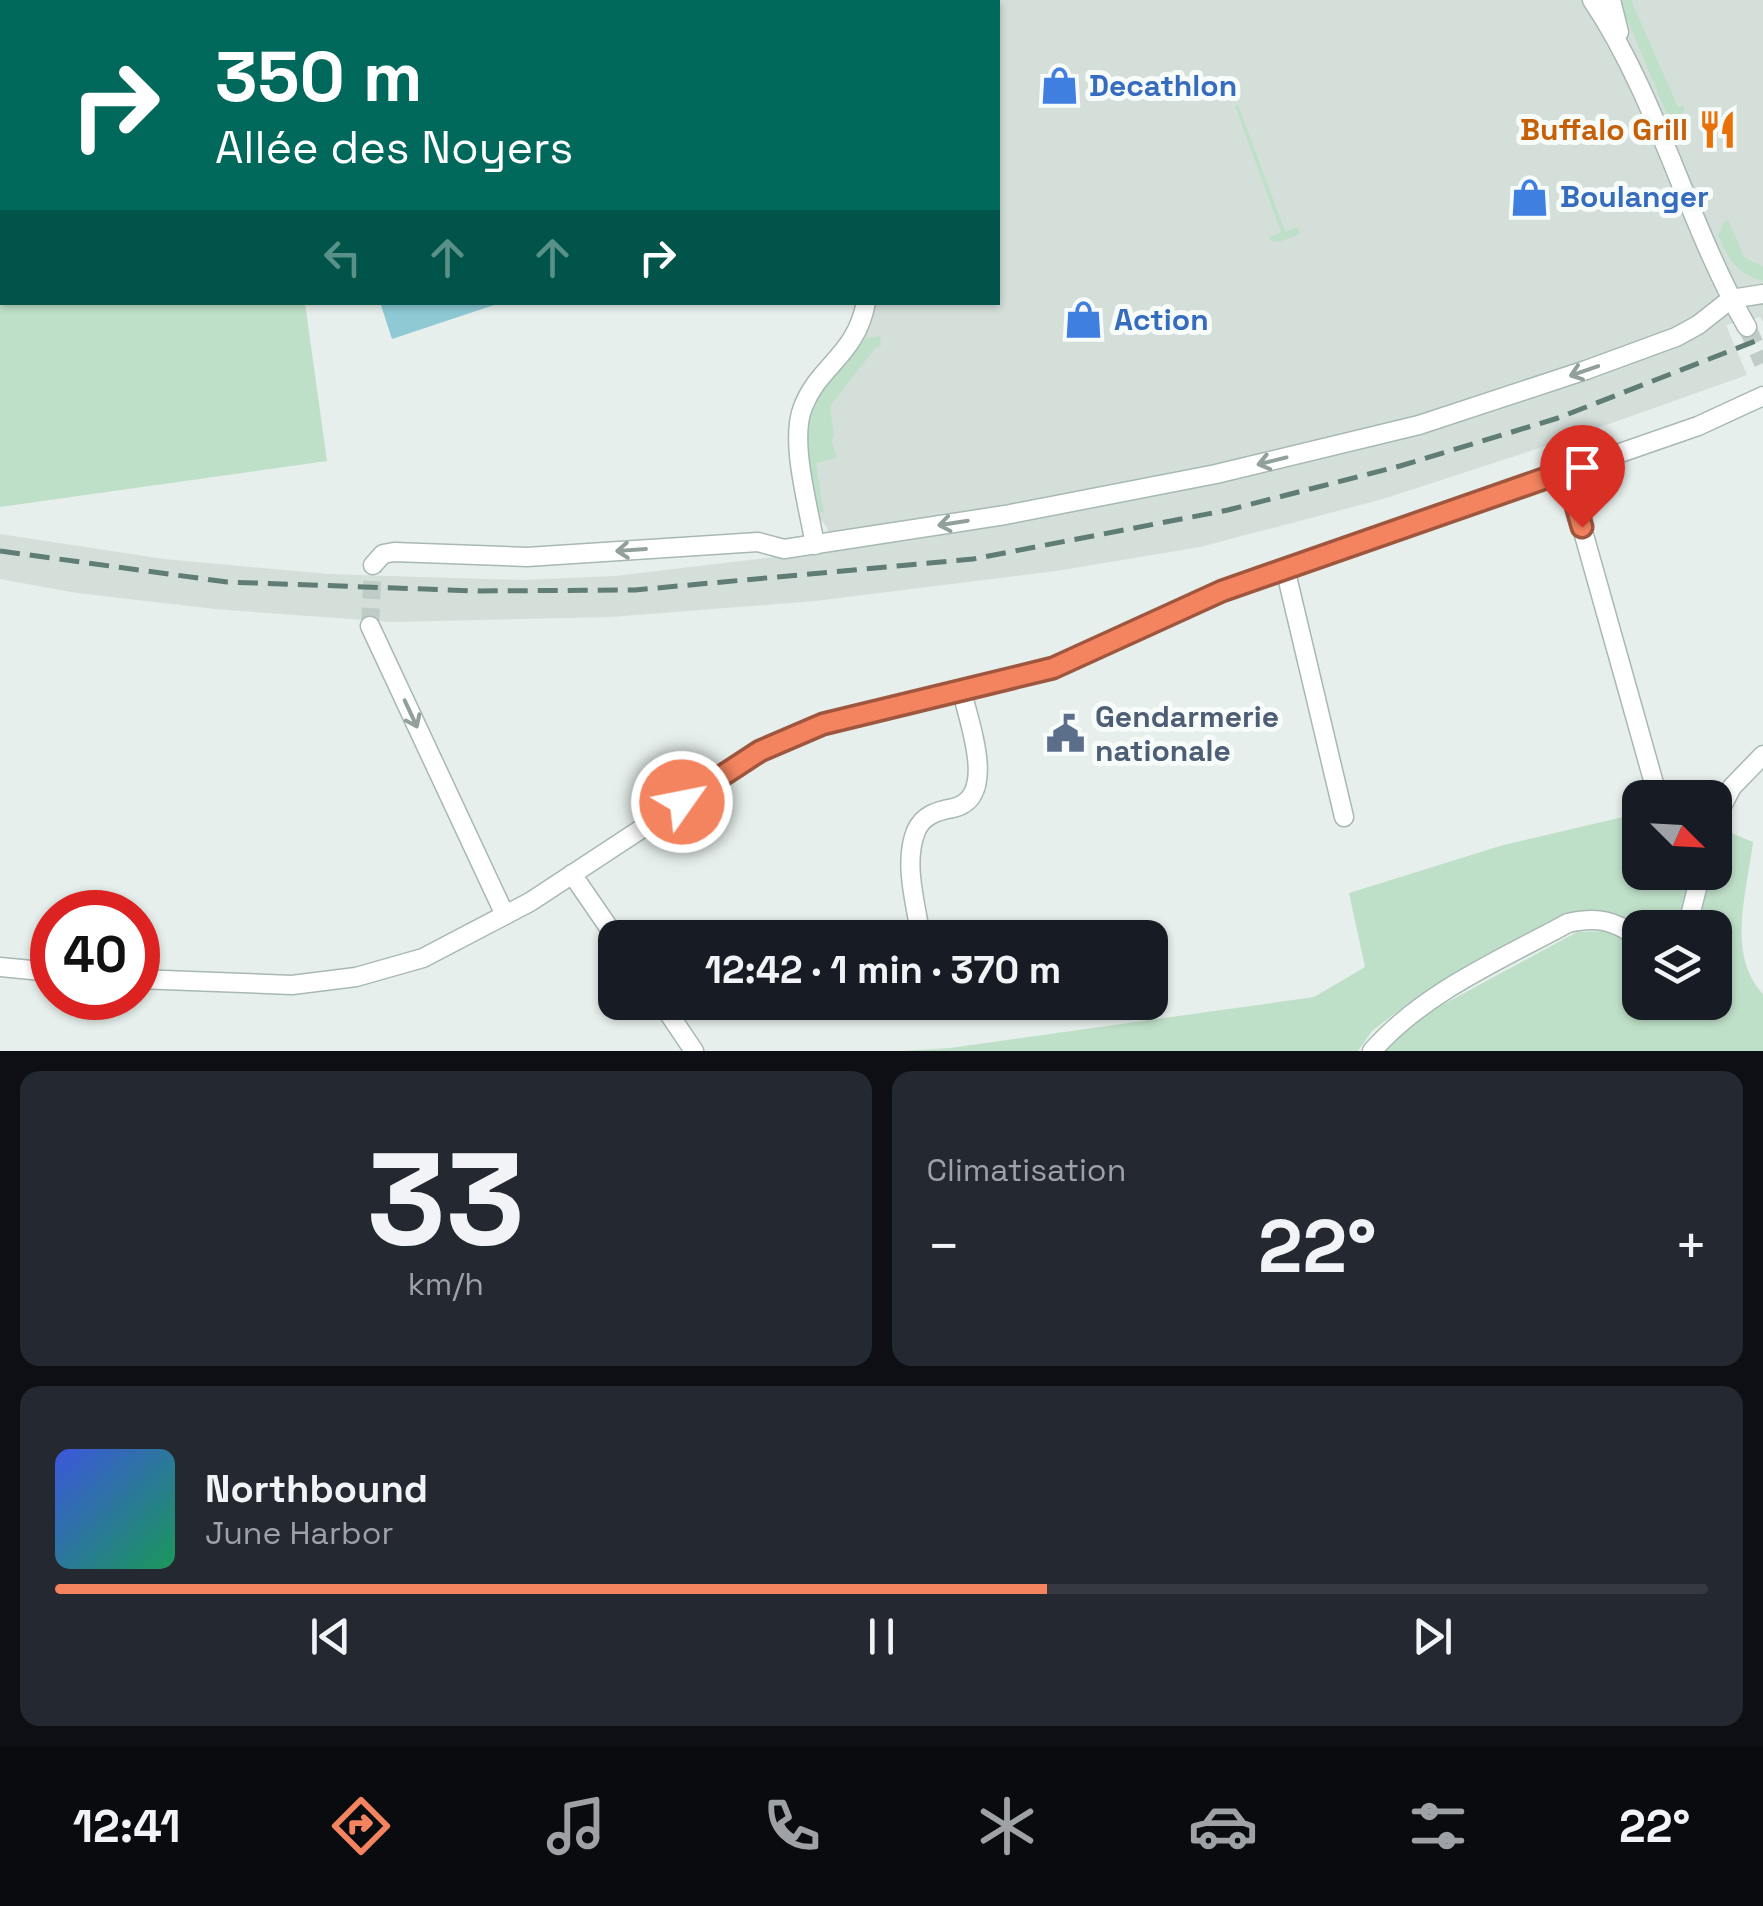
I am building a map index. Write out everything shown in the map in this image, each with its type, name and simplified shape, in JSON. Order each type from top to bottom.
[{"type":"street","points":[[1592,0],[1626,56],[1731,299],[1748,327]]},
{"type":"street","points":[[1611,0],[1626,56]]},
{"type":"street","points":[[373,565],[382,554],[394,552],[528,557],[758,542],[784,548],[815,545],[1005,515],[1216,474],[1420,425],[1676,337],[1731,299],[1763,294]]},
{"type":"street","points":[[815,545],[798,441],[799,422],[803,405],[857,335],[865,305]]},
{"type":"street","points":[[160,981],[292,985],[356,977],[423,958],[572,874],[760,751],[823,724],[1053,668],[1222,591],[1698,426],[1763,396]]},
{"type":"street","points":[[1566,471],[1653,780]]},
{"type":"street","points":[[1285,568],[1344,817]]},
{"type":"street","points":[[370,626],[505,915]]},
{"type":"street","points":[[918,920],[909,856],[917,827],[932,812],[962,806],[975,790],[980,770],[962,691]]},
{"type":"street","points":[[1732,787],[1763,756]]},
{"type":"street","points":[[572,874],[604,920]]},
{"type":"street","points":[[1372,1051],[1390,1030],[1446,990],[1568,923],[1605,919],[1622,928]]},
{"type":"street","points":[[0,968],[30,970]]},
{"type":"street","points":[[673,1020],[694,1051]]},
{"type":"shaded area","points":[[1000,0],[1763,0],[1763,322],[1760,317],[1726,325],[1747,375],[1564,440],[1383,499],[1200,547],[1056,571],[815,601],[611,617],[391,622],[215,609],[77,593],[0,579],[0,534],[164,559],[328,574],[521,580],[615,576],[832,550],[827,528],[817,514],[804,431],[811,403],[869,329],[873,305],[1000,305]]},
{"type":"green space","points":[[1622,0],[1631,0],[1678,107],[1683,106],[1685,112],[1669,120],[1623,9]]},
{"type":"green space","points":[[1238,105],[1285,231],[1298,227],[1300,234],[1279,242],[1269,237],[1281,232],[1235,106]]},
{"type":"green space","points":[[1728,220],[1745,258],[1763,266],[1763,281],[1740,270],[1726,252],[1718,236]]},
{"type":"green space","points":[[0,305],[305,305],[327,461],[0,507]]},
{"type":"green space","points":[[880,336],[881,346],[876,347],[830,406],[834,437],[831,439],[837,458],[816,463],[824,513],[817,511],[804,431],[811,403],[862,339]]},
{"type":"green space","points":[[1622,817],[1622,890],[1689,890],[1684,910],[1622,910],[1622,919],[1594,911],[1560,918],[1406,1005],[1372,1031],[1358,1051],[901,1051],[1168,1020],[1314,997],[1365,967],[1349,893],[1500,846]]},
{"type":"green space","points":[[1732,833],[1753,842],[1742,942],[1745,961],[1763,994],[1763,1051],[1384,1051],[1420,1017],[1577,932],[1611,931],[1622,937],[1622,1020],[1732,1020],[1732,910],[1702,910],[1706,890],[1732,890]]},
{"type":"water","points":[[381,305],[494,305],[392,339]]},
{"type":"tunnel","points":[[1747,327],[1763,363]]},
{"type":"tunnel","points":[[370,626],[373,565]]},
{"type":"railway","points":[[0,551],[227,582],[478,591],[635,590],[973,559],[1228,510],[1400,466],[1558,418],[1763,338]]},
{"type":"place","name":"Decathlon","points":[[1059,86]]},
{"type":"place","name":"Buffalo Grill","points":[[1718,130]]},
{"type":"place","name":"Boulanger","points":[[1530,197]]},
{"type":"place","name":"Action","points":[[1084,320]]},
{"type":"place","name":"Gendarmerie nationale","points":[[1065,734]]},
{"type":"route","points":[[682,802],[760,751],[823,724],[1053,668],[1222,591],[1566,471],[1582,527]]}]
